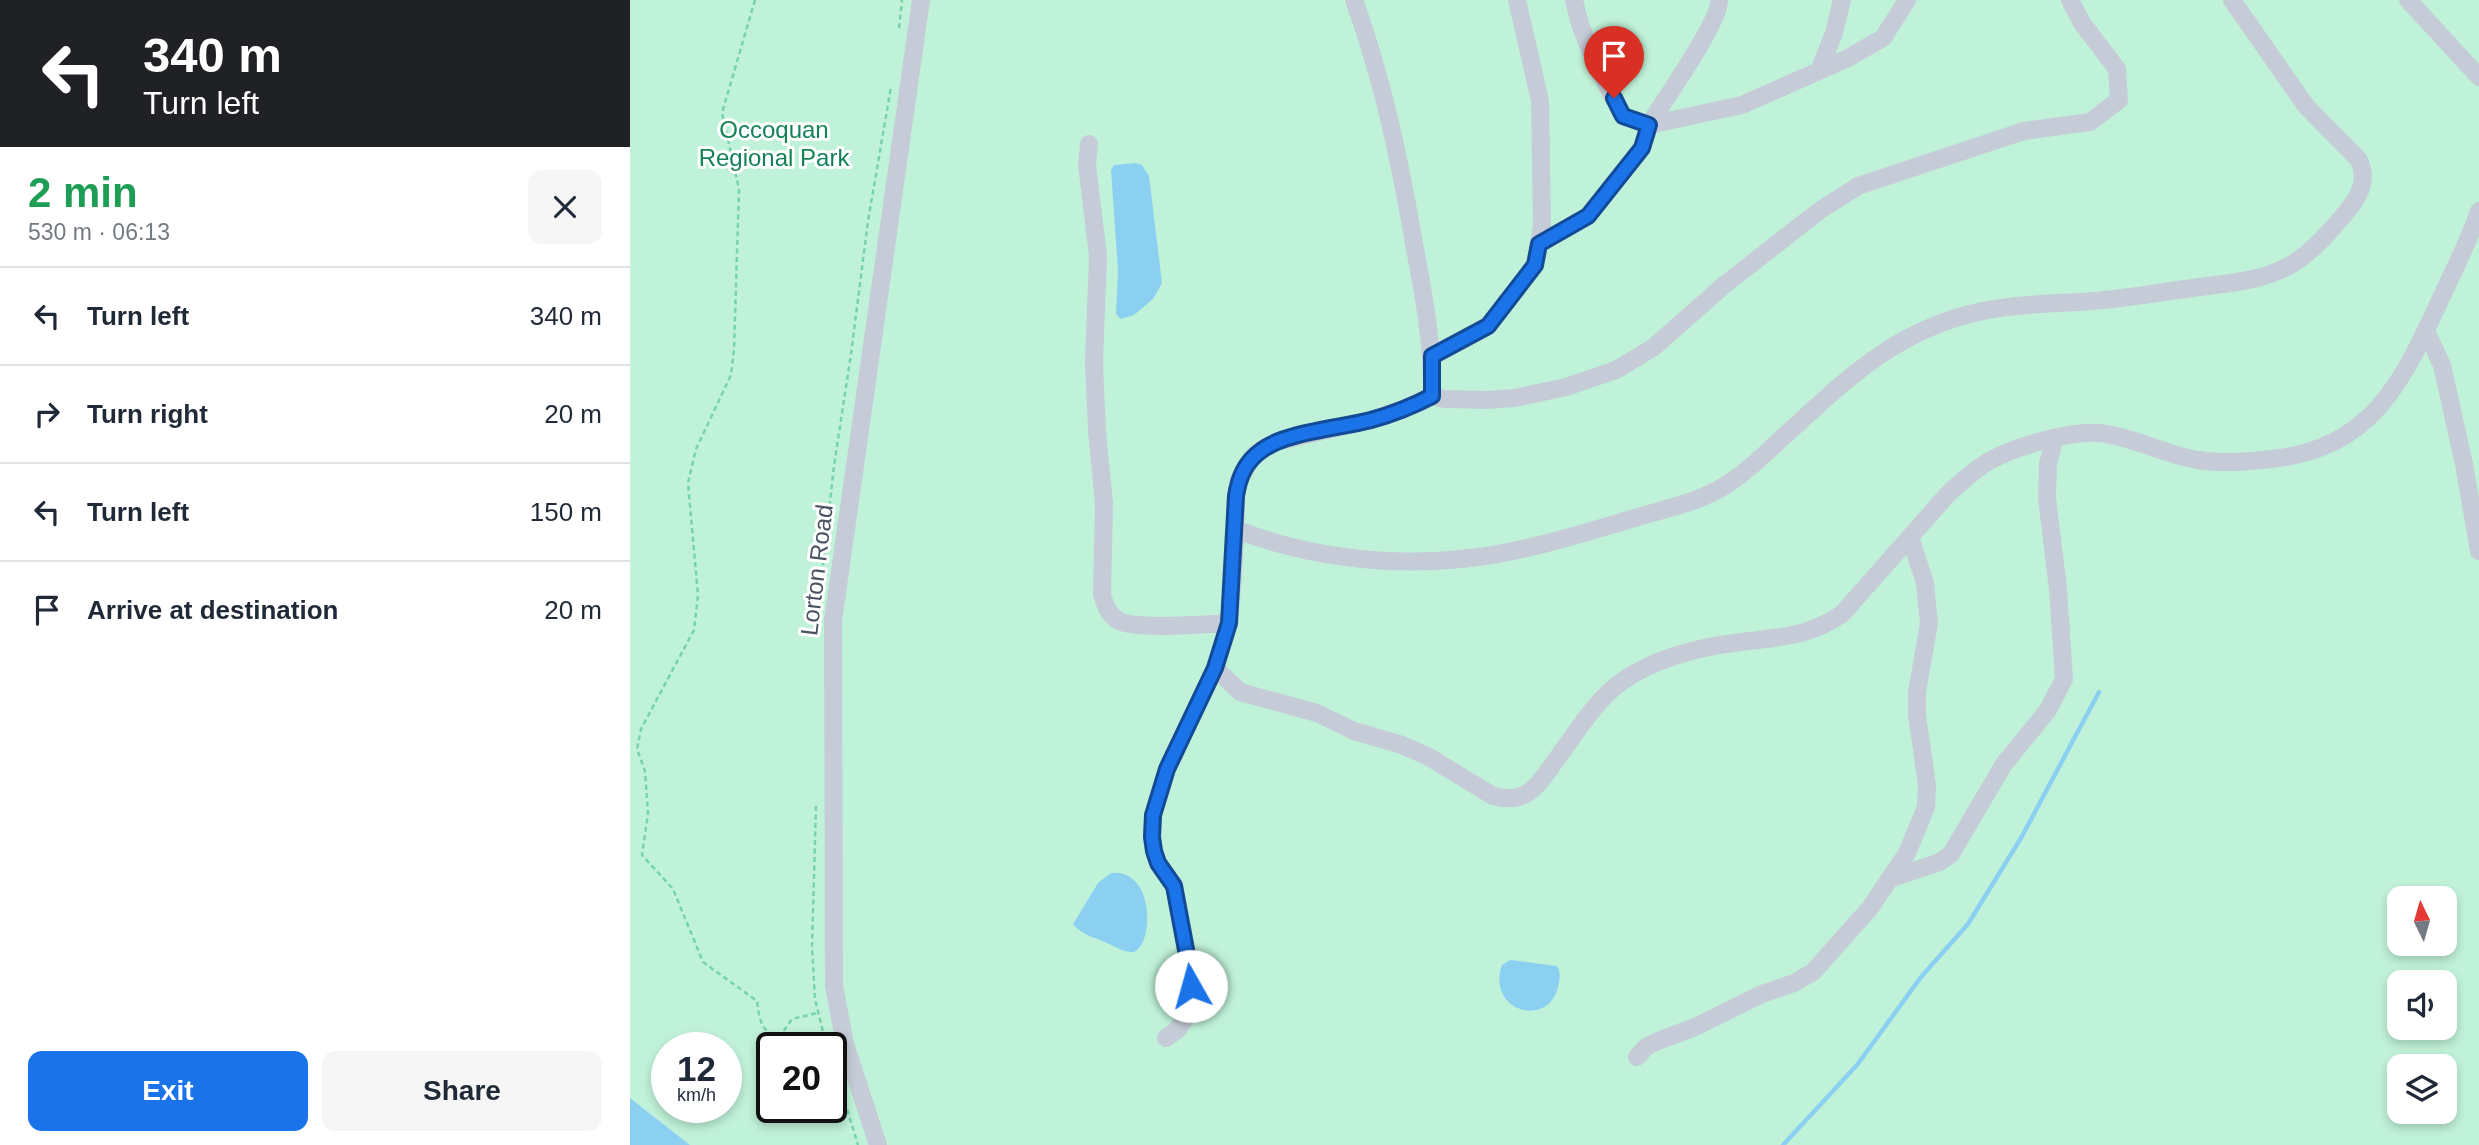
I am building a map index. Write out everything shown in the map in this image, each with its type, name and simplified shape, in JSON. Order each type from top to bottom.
[{"type":"street","name":"Lorton Road","points":[[878,1145],[845,1044],[834,986],[833,621],[921,0]]},
{"type":"street","points":[[1354,0],[1378,75],[1408,208],[1429,327],[1432,396]]},
{"type":"street","points":[[1432,356],[1488,326],[1535,265],[1542,226],[1539,101],[1517,0]]},
{"type":"street","points":[[1574,0],[1578,18],[1596,63],[1623,116],[1649,125],[1742,105],[1848,58],[1884,38],[1907,0]]},
{"type":"street","points":[[1539,244],[1588,216],[1642,148],[1649,125],[1709,29],[1720,5],[1719,0]]},
{"type":"street","points":[[1819,71],[1834,33],[1842,0]]},
{"type":"street","points":[[1166,1038],[1184,1020],[1189,998],[1190,971],[1174,886],[1158,863],[1154,851],[1153,815],[1167,769],[1215,668],[1229,623],[1238,480],[1252,458],[1264,448],[1288,439],[1371,420],[1432,396],[1486,400],[1514,398],[1566,387],[1616,369],[1654,347],[1723,286],[1819,211],[1858,186],[2024,131],[2091,122],[2119,100],[2117,69],[2082,23],[2070,0]]},
{"type":"street","points":[[1235,529],[1282,545],[1374,559],[1460,559],[1534,545],[1621,522],[1713,493],[1748,469],[1847,380],[1883,352],[1934,324],[2006,307],[2091,301],[2235,282],[2283,269],[2308,253],[2345,214],[2360,194],[2364,182],[2363,169],[2359,160],[2306,106],[2232,0]]},
{"type":"street","points":[[2408,0],[2479,77]]},
{"type":"street","points":[[1089,144],[1087,165],[1098,256],[1094,362],[1104,504],[1104,605],[1110,614],[1125,623],[1229,623]]},
{"type":"street","points":[[1215,668],[1240,692],[1317,713],[1354,731],[1402,744],[1429,757],[1493,796],[1522,796],[1540,782],[1588,716],[1619,684],[1641,670],[1683,653],[1726,644],[1797,636],[1827,625],[1853,604],[1948,494],[1977,469],[2009,452],[2055,438],[2105,433],[2175,455],[2241,463],[2292,457],[2343,438],[2375,413],[2394,388],[2426,331],[2479,211]]},
{"type":"street","points":[[2426,331],[2442,365],[2464,464],[2479,551]]},
{"type":"street","points":[[1892,878],[1940,862],[1951,854],[2004,764],[2048,710],[2064,679],[2048,498],[2048,464],[2055,438]]},
{"type":"street","points":[[1637,1057],[1646,1047],[1658,1041],[1762,994],[1794,983],[1813,972],[1870,908],[1892,878],[1918,831],[1926,807],[1927,785],[1917,715],[1917,692],[1929,613],[1924,583],[1910,537]]},
{"type":"path","points":[[755,0],[722,113],[739,189],[731,375],[696,449],[688,483],[698,595],[694,630],[641,729],[637,749],[645,771],[648,813],[642,855],[673,889],[704,962],[757,1000],[760,1020],[767,1032],[781,1035],[792,1019],[817,1013]]},
{"type":"path","points":[[630,749],[637,749]]},
{"type":"path","points":[[847,1109],[858,1145]]},
{"type":"green space","name":"Occoquan Regional Park","points":[[630,0],[2479,0],[2479,1145],[690,1145],[662,1123],[742,1123],[742,1032],[651,1032],[651,1114],[630,1098]]},
{"type":"water","points":[[1114,165],[1142,165],[1149,176],[1162,283],[1153,299],[1134,315],[1120,319],[1116,314],[1118,271],[1111,170]]},
{"type":"water","points":[[1111,873],[1126,875],[1137,883],[1147,909],[1144,937],[1140,947],[1133,952],[1089,935],[1073,924],[1098,883]]},
{"type":"water","points":[[1510,960],[1557,966],[1560,974],[1558,987],[1552,1000],[1543,1008],[1532,1011],[1520,1009],[1510,1003],[1503,994],[1499,981],[1502,965]]},
{"type":"water","points":[[630,1098],[651,1114],[651,1123],[662,1123],[690,1145],[630,1145]]},
{"type":"waterway","points":[[1783,1145],[1857,1065],[1921,977],[1968,924],[2021,838],[2099,692]]},
{"type":"route","points":[[1191,986],[1174,886],[1158,863],[1154,851],[1153,815],[1167,769],[1215,668],[1229,623],[1238,480],[1245,466],[1264,448],[1288,439],[1371,420],[1432,396],[1432,356],[1488,326],[1535,265],[1539,244],[1588,216],[1642,148],[1649,125],[1623,116],[1614,98]]}]
